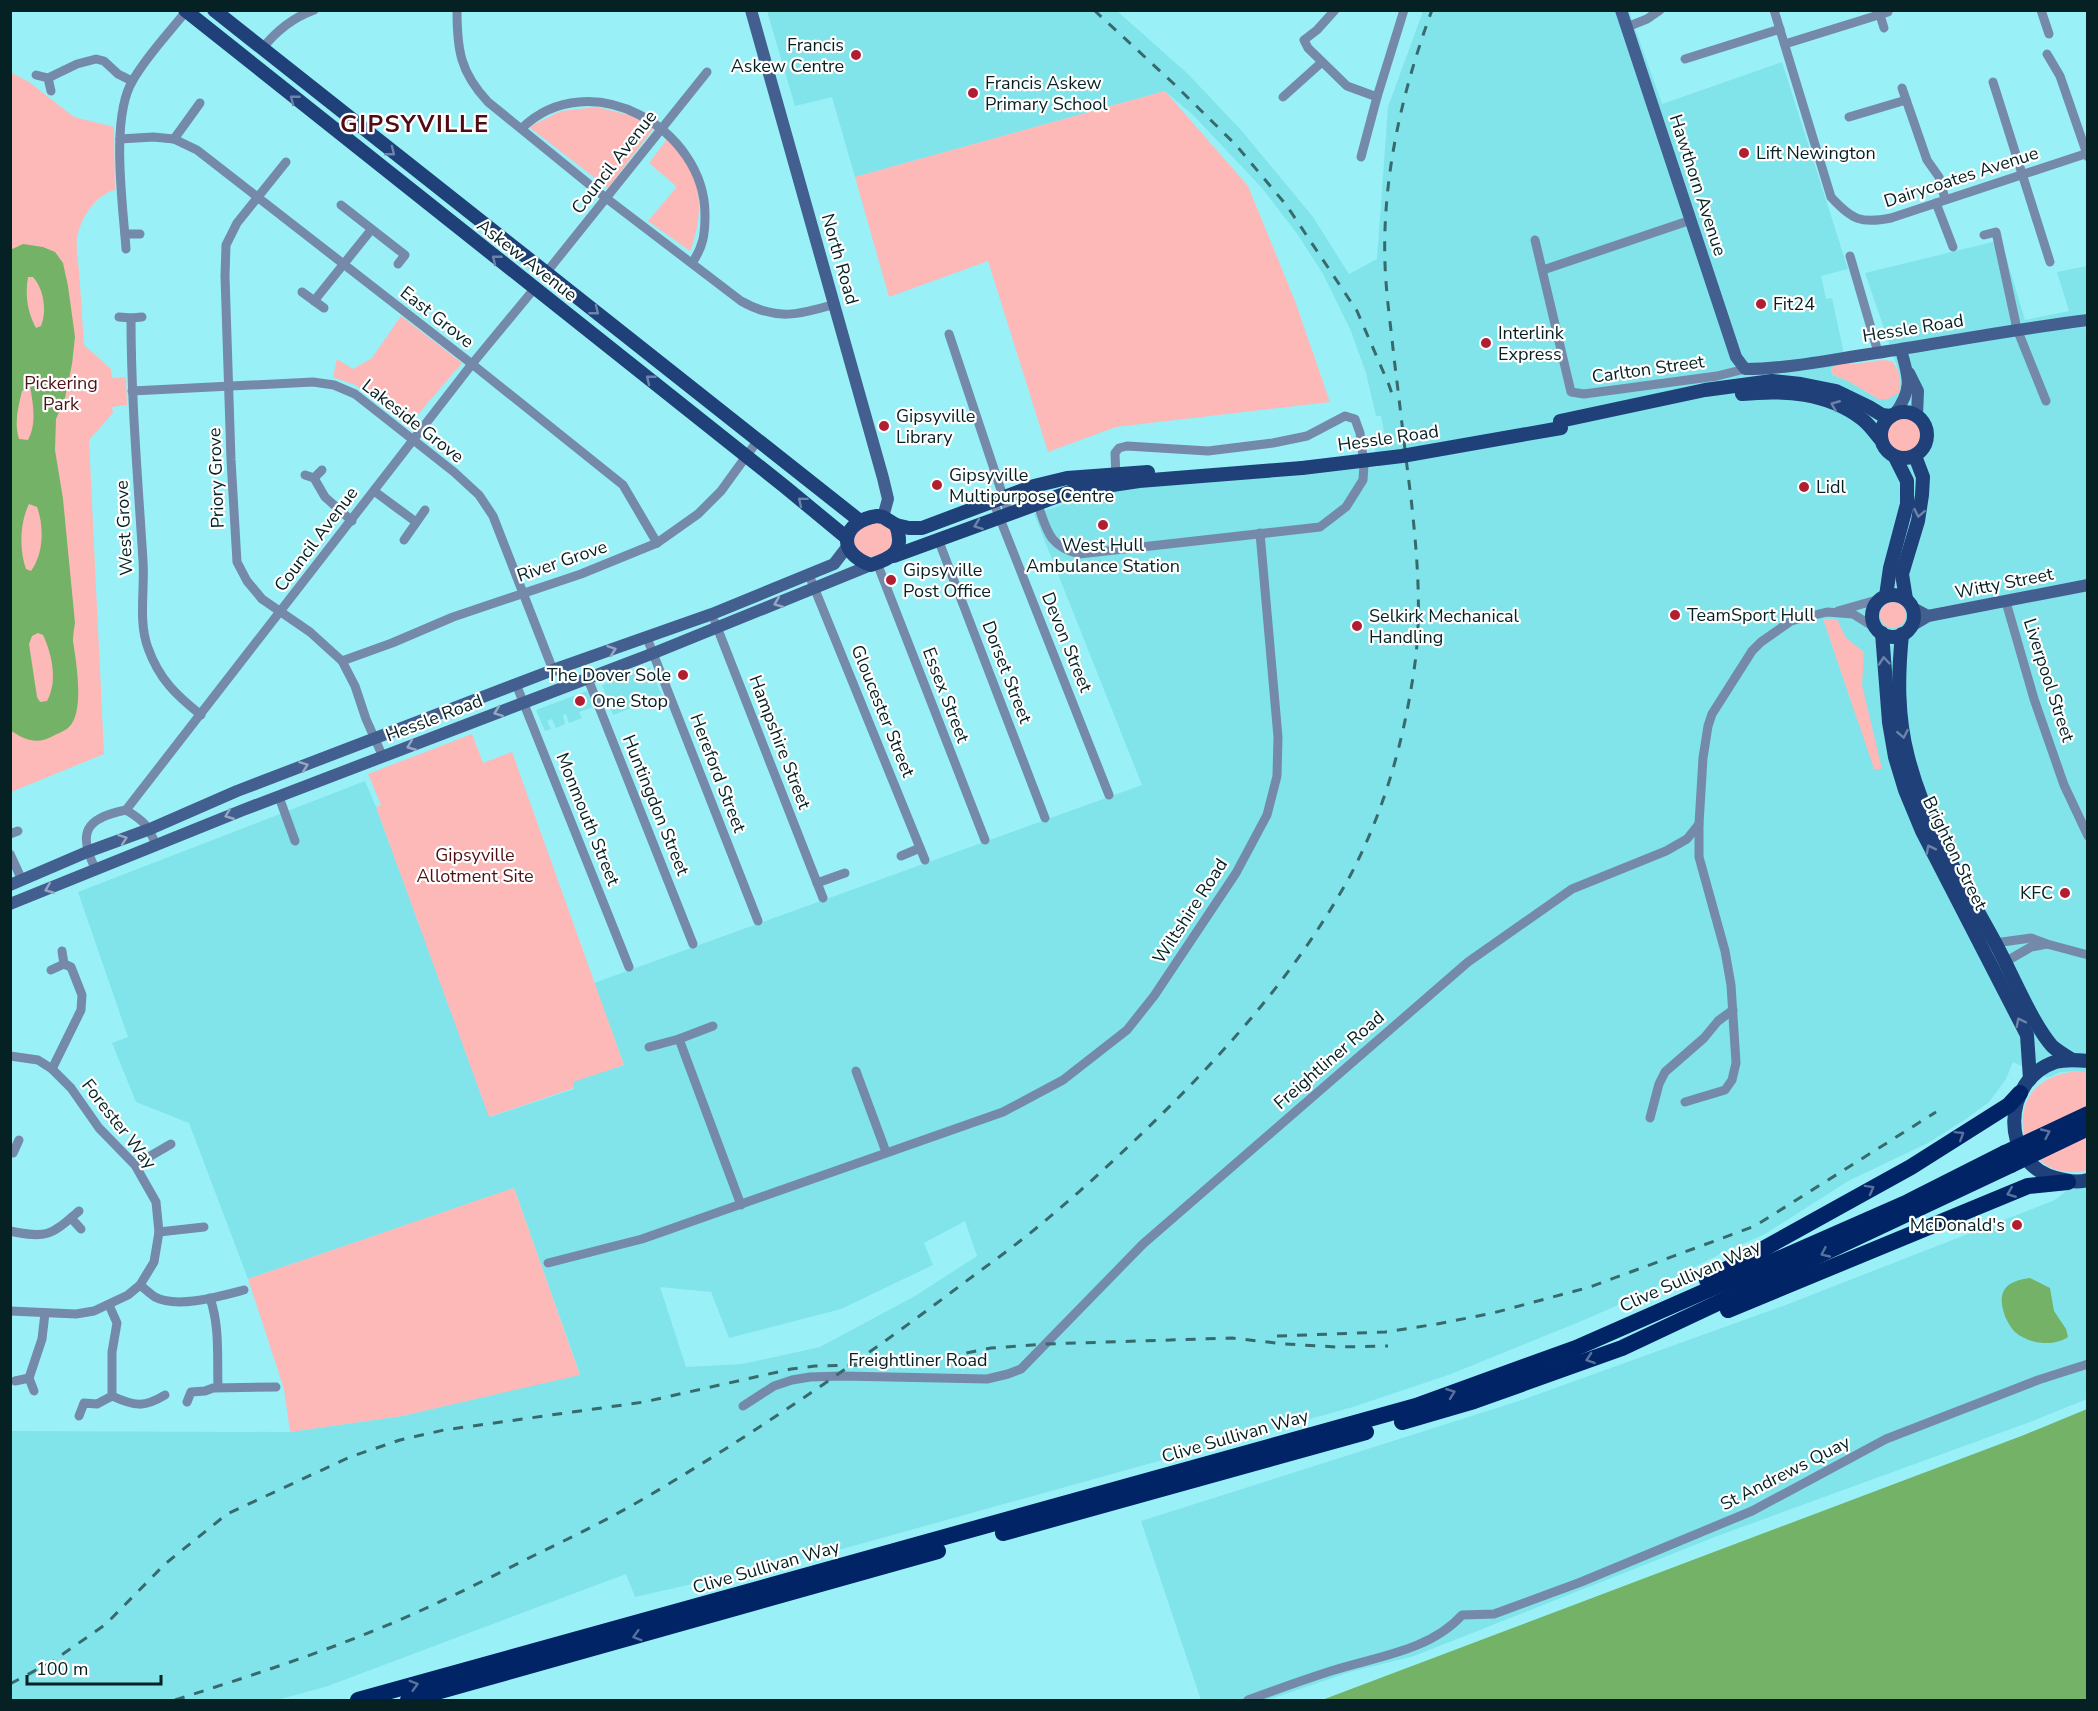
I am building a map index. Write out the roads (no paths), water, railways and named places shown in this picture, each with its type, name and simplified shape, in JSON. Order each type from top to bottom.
[{"type":"highway","points":[[1617,1329],[1911,1167],[2009,1105],[2019,1093]]},
{"type":"highway","name":"Clive Sullivan Way","points":[[408,1701],[1474,1401],[1622,1348],[2008,1159],[2088,1114]]},
{"type":"highway","name":"Clive Sullivan Way","points":[[358,1701],[1416,1406],[1576,1348],[2008,1159],[2088,1128]]},
{"type":"highway","points":[[1622,1348],[1699,1323],[2028,1186],[2081,1183]]},
{"type":"main road","name":"Askew Avenue","points":[[214,10],[860,521]]},
{"type":"main road","name":"Askew Avenue","points":[[186,11],[747,456],[847,543]]},
{"type":"main road","points":[[321,119],[333,106]]},
{"type":"main road","name":"Hessle Road","points":[[1561,425],[1705,390],[1772,381],[1836,391],[1869,406],[1882,415],[1893,415]]},
{"type":"main road","name":"Hessle Road","points":[[896,525],[922,528],[998,499],[1067,478],[1117,479],[1402,456],[1707,399],[1776,391],[1798,393],[1836,404],[1863,419],[1881,440]]},
{"type":"main road","points":[[1902,412],[1917,416],[1925,426],[1927,440],[1921,452],[1909,459],[1895,457],[1888,453],[1881,440],[1883,424],[1893,415],[1902,412]]},
{"type":"main road","points":[[1895,457],[1907,481],[1907,504],[1883,598],[1873,610],[1874,623],[1879,631],[1888,636],[1907,630],[1913,620],[1902,574],[1918,521],[1922,495],[1923,477],[1915,456]]},
{"type":"main road","name":"Hessle Road","points":[[894,556],[1037,502],[1117,479]]},
{"type":"main road","points":[[870,517],[883,517],[896,525],[899,547],[894,556],[874,564],[854,558],[847,543],[849,532],[860,521],[870,517]]},
{"type":"main road","points":[[1883,598],[1893,595],[1909,604]]},
{"type":"main road","name":"Brighton Street","points":[[1907,630],[1899,667],[1900,719],[1916,787],[1933,827],[1972,904],[2036,1022],[2053,1046],[2071,1059]]},
{"type":"main road","name":"Brighton Street","points":[[1879,631],[1889,722],[1895,757],[1905,790],[1922,831],[2027,1035],[2030,1079]]},
{"type":"main road","points":[[2081,1183],[2049,1176],[2032,1166],[2020,1150],[2014,1131],[2013,1112],[2019,1093],[2041,1069],[2055,1062],[2071,1059],[2088,1061]]},
{"type":"street","points":[[262,48],[276,32],[289,22],[314,10]]},
{"type":"street","points":[[456,10],[457,39],[466,73],[475,88],[488,102],[606,198],[741,302],[758,310],[789,315],[802,314],[835,304]]},
{"type":"street","name":"North Road","points":[[751,10],[888,499],[883,517]]},
{"type":"street","points":[[1361,157],[1404,10]]},
{"type":"street","name":"Hawthorn Avenue","points":[[1621,10],[1736,357],[1744,369]]},
{"type":"street","points":[[1627,27],[1647,19],[1660,10]]},
{"type":"street","name":"Dairycoates Avenue","points":[[1774,10],[1831,197],[1846,214],[1860,221],[1873,222],[1892,218],[2087,155]]},
{"type":"street","points":[[2041,10],[2049,34]]},
{"type":"street","points":[[126,249],[120,140],[122,113],[132,81],[151,53],[186,11]]},
{"type":"street","points":[[1336,11],[1304,40],[1308,48],[1347,87],[1377,97]]},
{"type":"street","points":[[1785,44],[1884,13],[1884,28]]},
{"type":"street","points":[[1685,59],[1780,29]]},
{"type":"street","points":[[2047,54],[2060,76],[2087,155]]},
{"type":"street","points":[[36,75],[48,78],[77,64],[96,59],[132,81]]},
{"type":"street","points":[[1298,100],[1287,94],[1322,62]]},
{"type":"street","name":"Council Avenue","points":[[546,273],[707,72]]},
{"type":"street","points":[[48,78],[51,91]]},
{"type":"street","points":[[1993,82],[2050,262]]},
{"type":"street","points":[[1902,88],[1927,160],[1939,177],[1940,201],[1953,247]]},
{"type":"street","points":[[1849,117],[1906,100]]},
{"type":"street","points":[[174,139],[200,103]]},
{"type":"street","points":[[522,128],[539,116],[563,106],[594,103],[608,104],[636,113],[661,128],[687,156],[703,192],[705,237],[692,263]]},
{"type":"street","name":"East Grove","points":[[120,140],[153,137],[174,139],[197,150],[623,485],[657,543]]},
{"type":"street","name":"Priory Grove","points":[[286,162],[237,224],[226,245],[225,276],[237,562],[247,581],[262,599],[309,632],[342,661],[355,686],[382,757]]},
{"type":"street","points":[[341,205],[405,255],[398,264]]},
{"type":"street","points":[[1543,270],[1691,220]]},
{"type":"street","points":[[314,301],[371,230]]},
{"type":"street","points":[[1984,235],[1996,232],[2017,329],[2046,401]]},
{"type":"street","points":[[125,234],[140,234]]},
{"type":"street","name":"Carlton Street","points":[[1534,240],[1571,392],[1584,394],[1717,376],[1744,369]]},
{"type":"street","points":[[1850,256],[1878,352]]},
{"type":"street","name":"Council Avenue","points":[[126,810],[352,522],[472,364],[534,289]]},
{"type":"street","points":[[302,292],[324,308]]},
{"type":"street","points":[[119,317],[142,317]]},
{"type":"street","name":"West Grove","points":[[131,318],[132,391],[143,568],[143,617],[147,645],[155,667],[174,694],[201,715]]},
{"type":"street","name":"Hessle Road","points":[[1744,369],[1901,350],[2017,329],[2088,320]]},
{"type":"street","name":"Devon Street","points":[[949,334],[998,499],[1109,795]]},
{"type":"street","points":[[1893,415],[1905,399],[1908,385],[1901,350]]},
{"type":"street","points":[[1906,370],[1918,391],[1917,416]]},
{"type":"street","name":"Lakeside Grove","points":[[132,391],[313,382],[334,385],[355,394],[454,472],[479,495],[493,516],[553,670]]},
{"type":"street","points":[[1037,502],[1053,542],[1063,550],[1079,554],[1301,530],[1320,527],[1346,507],[1363,480],[1364,465],[1360,433],[1355,419],[1345,416],[1307,436],[1273,443],[1208,451],[1127,446],[1119,448],[1115,453],[1117,479]]},
{"type":"street","name":"River Grove","points":[[342,661],[453,617],[581,574],[657,543],[698,514],[721,491],[758,441]]},
{"type":"street","points":[[322,470],[310,477],[325,497],[352,522]]},
{"type":"street","points":[[374,491],[417,522]]},
{"type":"street","points":[[404,540],[425,510]]},
{"type":"street","name":"Wiltshire Road","points":[[548,1263],[642,1239],[1003,1112],[1063,1080],[1127,1030],[1154,996],[1236,873],[1267,815],[1277,777],[1278,737],[1260,533]]},
{"type":"street","name":"Dorset Street","points":[[938,539],[1045,818]]},
{"type":"street","name":"Hessle Road","points":[[16,882],[150,829],[237,791],[553,670],[712,614],[808,575],[834,564],[847,543]]},
{"type":"street","name":"Hessle Road","points":[[10,904],[523,702],[588,679],[874,564]]},
{"type":"street","name":"Essex Street","points":[[874,564],[985,840]]},
{"type":"street","name":"Gloucester Street","points":[[808,575],[925,860]]},
{"type":"street","name":"Witty Street","points":[[1907,630],[1928,616],[2088,585]]},
{"type":"street","points":[[1836,612],[1883,598]]},
{"type":"street","name":"Liverpool Street","points":[[2006,602],[2044,728],[2064,785],[2088,836]]},
{"type":"street","points":[[1909,604],[1928,616]]},
{"type":"street","points":[[1685,1102],[1725,1090],[1732,1080],[1736,1063],[1733,1010],[1725,951],[1699,857],[1699,824],[1708,726],[1719,701],[1752,651],[1771,633],[1791,621],[1836,612],[1853,614],[1879,631]]},
{"type":"street","name":"Hampshire Street","points":[[712,614],[823,898]]},
{"type":"street","name":"Hereford Street","points":[[647,638],[758,921]]},
{"type":"street","name":"Huntingdon Street","points":[[588,679],[693,944]]},
{"type":"street","name":"Monmouth Street","points":[[516,684],[629,967]]},
{"type":"street","points":[[279,797],[295,841]]},
{"type":"street","points":[[96,870],[87,852],[86,836],[98,819],[111,813],[126,810],[143,820],[150,829],[156,845]]},
{"type":"street","name":"Freightliner Road","points":[[743,1406],[774,1386],[810,1377],[987,1379],[1021,1369],[1143,1244],[1468,962],[1572,890],[1666,851],[1687,839],[1699,824]]},
{"type":"street","points":[[901,856],[920,848]]},
{"type":"street","points":[[10,854],[16,882]]},
{"type":"street","points":[[817,883],[845,873]]},
{"type":"street","points":[[1995,943],[2031,938],[2088,955]]},
{"type":"street","points":[[2005,962],[2031,947],[2047,944]]},
{"type":"street","points":[[62,951],[64,964]]},
{"type":"street","points":[[51,970],[64,964],[71,967],[82,996],[81,1010],[52,1069]]},
{"type":"street","points":[[1650,1118],[1659,1084],[1665,1072],[1704,1038],[1718,1021],[1733,1010]]},
{"type":"street","points":[[650,1047],[713,1026]]},
{"type":"street","points":[[679,1039],[741,1205]]},
{"type":"street","name":"Forester Way","points":[[10,1056],[38,1060],[52,1069],[71,1088],[99,1128],[135,1165],[156,1202],[159,1232],[153,1262],[140,1286]]},
{"type":"street","points":[[856,1071],[886,1152]]},
{"type":"street","points":[[15,1154],[19,1140]]},
{"type":"street","points":[[135,1165],[171,1144]]},
{"type":"street","points":[[10,1231],[47,1235],[75,1214],[81,1229]]},
{"type":"street","points":[[159,1232],[204,1227]]},
{"type":"street","points":[[10,1311],[76,1314],[94,1311],[128,1295],[140,1286],[156,1298],[169,1301],[210,1298],[244,1290]]},
{"type":"street","points":[[210,1298],[218,1332],[218,1388]]},
{"type":"street","points":[[109,1305],[117,1323],[112,1352],[112,1396]]},
{"type":"street","points":[[34,1391],[29,1378],[42,1339],[45,1312]]},
{"type":"street","name":"St Andrews Quay","points":[[1248,1701],[1427,1640],[1453,1625],[1462,1615],[1494,1614],[1581,1582],[1752,1511],[1886,1439],[2038,1380],[2088,1364]]},
{"type":"street","points":[[15,1381],[29,1378]]},
{"type":"street","points":[[187,1402],[191,1392],[206,1392],[218,1388],[276,1387]]},
{"type":"street","points":[[112,1396],[130,1404],[151,1404],[165,1395]]},
{"type":"street","points":[[79,1416],[84,1403],[97,1404],[112,1396]]},
{"type":"railway","points":[[1094,10],[1236,145],[1287,206],[1357,311],[1393,397]]},
{"type":"railway","points":[[175,1700],[342,1643],[449,1597],[622,1511],[766,1422],[916,1318],[1020,1241],[1067,1202],[1141,1134],[1201,1074],[1249,1021],[1292,966],[1332,907],[1350,876],[1374,825],[1392,772],[1411,691],[1418,622],[1417,560],[1387,299],[1385,232],[1396,135],[1403,103],[1432,10]]},
{"type":"railway","points":[[1277,1336],[1385,1332],[1437,1324],[1493,1313],[1590,1287],[1755,1226],[1936,1112]]},
{"type":"railway","points":[[10,1684],[53,1661],[106,1624],[165,1564],[227,1514],[350,1457],[400,1440],[444,1430],[644,1402],[791,1369],[815,1366],[913,1364],[991,1348],[1232,1338],[1336,1347],[1388,1346]]},
{"type":"place","name":"Francis Askew Centre","points":[[856,55]]},
{"type":"place","name":"Francis Askew Primary School","points":[[973,93]]},
{"type":"place","name":"Lift Newington","points":[[1744,153]]},
{"type":"place","name":"Fit24","points":[[1761,304]]},
{"type":"place","name":"Interlink Express","points":[[1486,343]]},
{"type":"place","name":"Gipsyville Library","points":[[884,426]]},
{"type":"place","name":"Gipsyville Multipurpose Centre","points":[[937,485]]},
{"type":"place","name":"Lidl","points":[[1804,487]]},
{"type":"place","name":"West Hull Ambulance Station","points":[[1103,525]]},
{"type":"place","name":"Gipsyville Post Office","points":[[891,580]]},
{"type":"place","name":"TeamSport Hull","points":[[1675,615]]},
{"type":"place","name":"Selkirk Mechanical Handling","points":[[1357,626]]},
{"type":"place","name":"The Dover Sole","points":[[683,675]]},
{"type":"place","name":"One Stop","points":[[580,701]]},
{"type":"place","name":"KFC","points":[[2065,893]]},
{"type":"place","name":"McDonald's","points":[[2017,1225]]},
{"type":"district","name":"GIPSYVILLE","points":[[415,124]]},
{"type":"park label","name":"Pickering Park","points":[[61,394]]},
{"type":"park label","name":"Gipsyville Allotment Site","points":[[475,865]]}]
